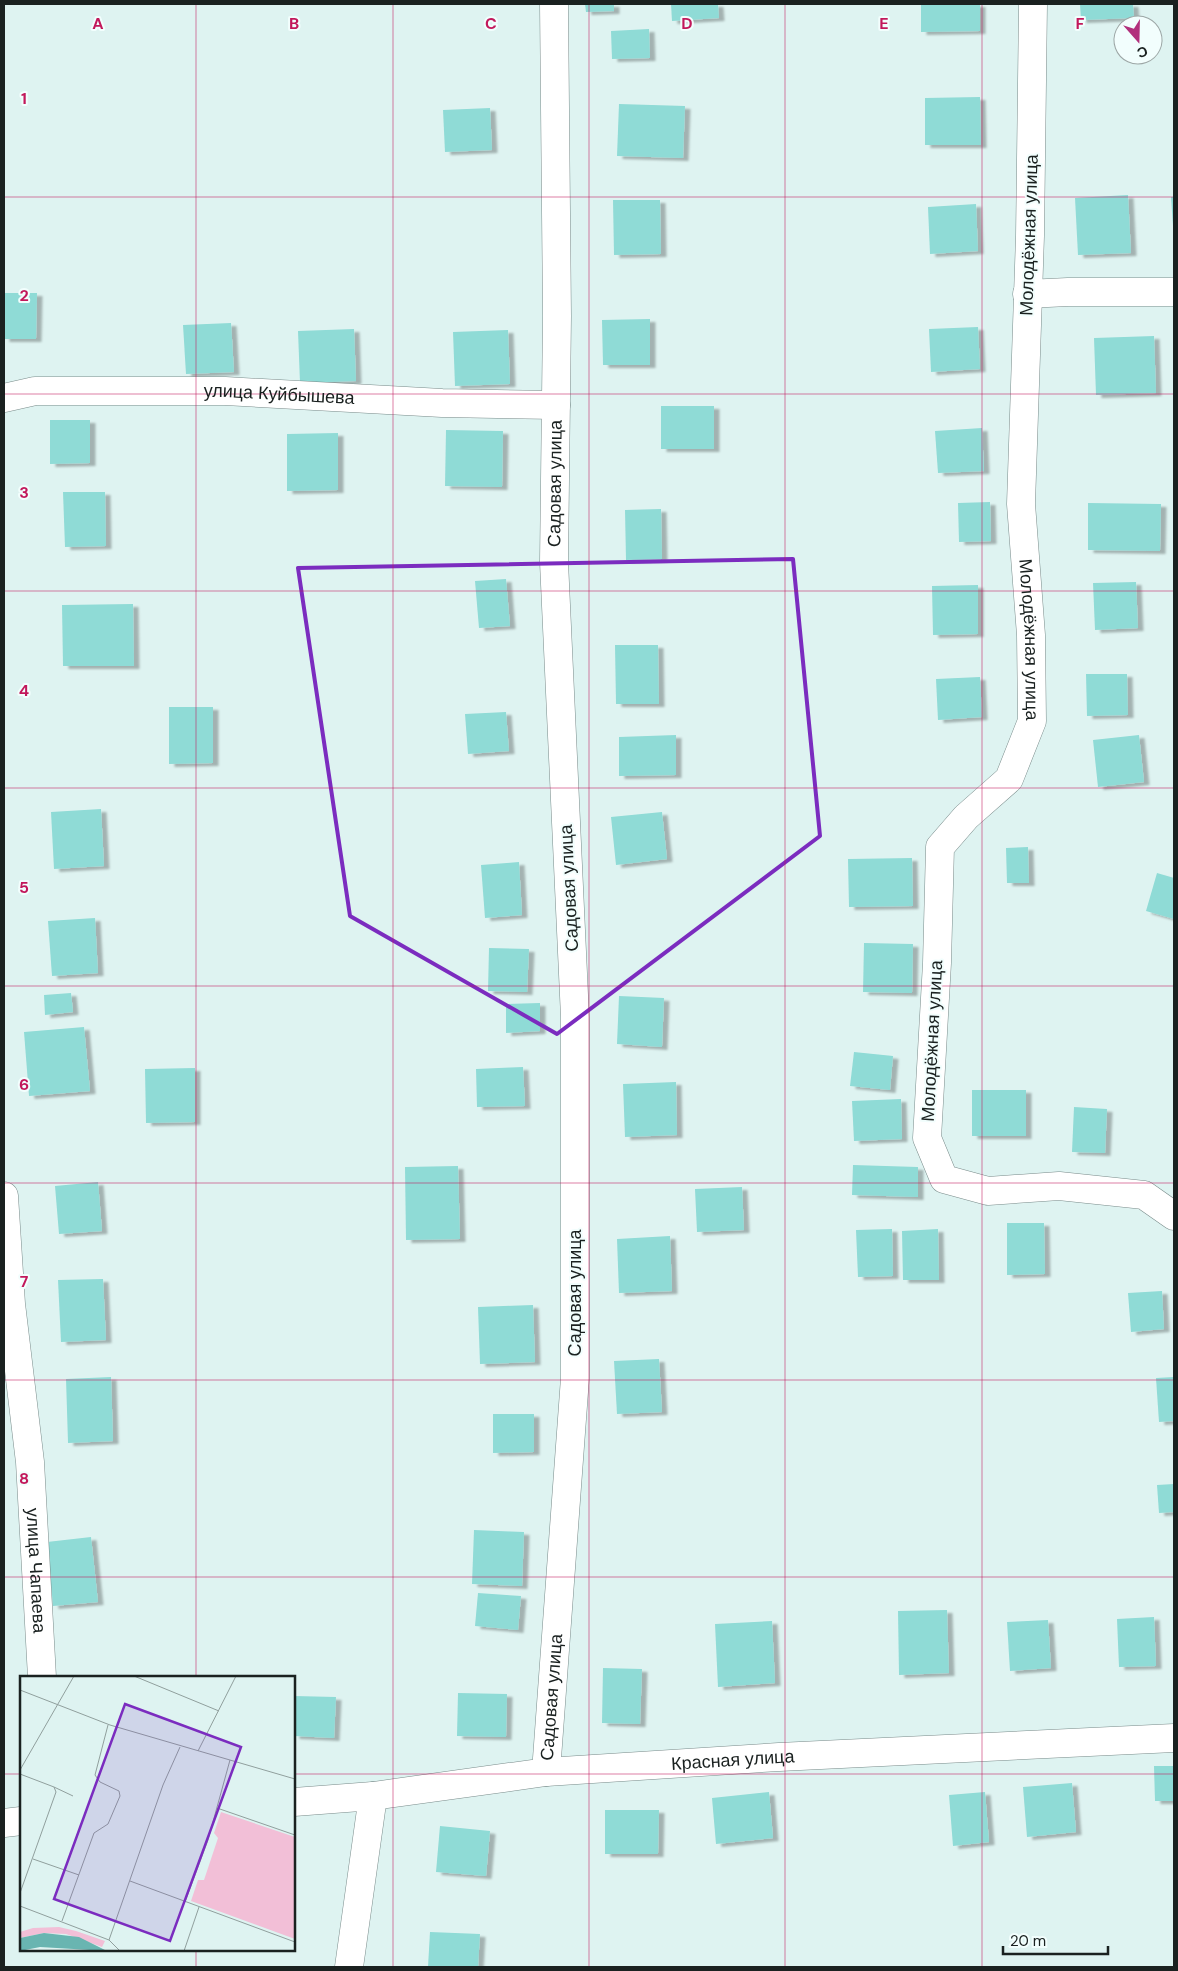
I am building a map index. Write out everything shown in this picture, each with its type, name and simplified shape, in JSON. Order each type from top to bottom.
[{"type":"street","name":"Садовая улица","points":[[546,1772],[575,1378],[575,1017],[554,562],[556,405],[554,4]]},
{"type":"street","name":"Молодёжная улица","points":[[1033,4],[1021,504],[1031,636],[1032,721],[1009,779],[966,817],[940,847],[937,963],[927,1138],[944,1179],[988,1191],[1059,1186],[1144,1194],[1174,1216]]},
{"type":"street","points":[[1027,294],[1174,292]]},
{"type":"street","name":"улица Куйбышева","points":[[4,398],[35,391],[225,391],[442,403],[556,405]]},
{"type":"street","name":"улица Чапаева","points":[[4,1196],[10,1304],[10,1344],[30,1462],[42,1676]]},
{"type":"street","name":"Красная улица","points":[[295,1802],[373,1796],[546,1772],[779,1757],[1174,1738]]},
{"type":"street","points":[[349,1967],[373,1796]]},
{"type":"street","points":[[4,1822],[20,1821]]},
{"type":"highlighted area","points":[[793,559],[820,836],[557,1034],[350,916],[298,568]]},
{"type":"building","points":[[585,4],[614,4],[614,11],[586,12]]},
{"type":"building","points":[[671,4],[718,4],[719,18],[672,21]]},
{"type":"building","points":[[921,4],[980,4],[980,31],[921,32]]},
{"type":"building","points":[[1080,4],[1133,4],[1134,15],[1113,15],[1113,19],[1081,20]]},
{"type":"building","points":[[649,29],[650,58],[612,59],[611,31]]},
{"type":"building","points":[[980,97],[981,145],[925,145],[925,98]]},
{"type":"building","points":[[619,104],[685,106],[683,158],[617,156]]},
{"type":"building","points":[[490,108],[492,150],[445,152],[443,110]]},
{"type":"building","points":[[1128,195],[1131,253],[1078,255],[1075,198]]},
{"type":"building","points":[[1171,197],[1174,197],[1174,226],[1173,226]]},
{"type":"building","points":[[613,200],[660,200],[661,254],[614,255]]},
{"type":"building","points":[[976,204],[978,251],[930,254],[928,207]]},
{"type":"building","points":[[4,293],[37,293],[36,339],[4,339]]},
{"type":"building","points":[[650,319],[650,365],[603,365],[602,320]]},
{"type":"building","points":[[231,323],[234,372],[186,374],[183,325]]},
{"type":"building","points":[[978,327],[980,369],[931,372],[929,329]]},
{"type":"building","points":[[354,329],[356,381],[300,383],[298,331]]},
{"type":"building","points":[[508,330],[510,384],[455,386],[453,332]]},
{"type":"building","points":[[1154,336],[1156,393],[1096,395],[1094,338]]},
{"type":"building","points":[[661,406],[714,406],[714,449],[661,449]]},
{"type":"building","points":[[50,420],[90,420],[90,463],[50,464]]},
{"type":"building","points":[[982,428],[984,471],[938,473],[935,431]]},
{"type":"building","points":[[446,430],[503,431],[502,487],[445,486]]},
{"type":"building","points":[[338,433],[338,490],[287,491],[287,434]]},
{"type":"building","points":[[63,492],[105,492],[106,546],[65,547]]},
{"type":"building","points":[[990,502],[991,541],[959,542],[958,503]]},
{"type":"building","points":[[1088,503],[1161,504],[1160,551],[1088,550]]},
{"type":"building","points":[[661,509],[662,559],[626,560],[625,510]]},
{"type":"building","points":[[506,579],[510,626],[479,628],[475,581]]},
{"type":"building","points":[[1136,582],[1138,628],[1095,630],[1093,583]]},
{"type":"building","points":[[978,585],[978,634],[933,635],[932,586]]},
{"type":"building","points":[[133,604],[134,666],[63,666],[62,605]]},
{"type":"building","points":[[615,645],[658,645],[659,704],[616,704]]},
{"type":"building","points":[[1086,674],[1127,674],[1128,715],[1087,716]]},
{"type":"building","points":[[980,677],[982,717],[938,720],[936,679]]},
{"type":"building","points":[[169,707],[213,707],[213,763],[169,764]]},
{"type":"building","points":[[506,712],[509,751],[468,754],[465,714]]},
{"type":"building","points":[[676,735],[676,775],[619,776],[619,737]]},
{"type":"building","points":[[1139,735],[1144,782],[1098,787],[1093,740]]},
{"type":"building","points":[[101,809],[104,866],[54,869],[51,812]]},
{"type":"building","points":[[662,812],[667,859],[616,865],[611,817]]},
{"type":"building","points":[[1028,847],[1029,883],[1007,883],[1006,848]]},
{"type":"building","points":[[912,858],[913,906],[849,907],[848,859]]},
{"type":"building","points":[[519,862],[522,915],[485,918],[481,865]]},
{"type":"building","points":[[1157,873],[1174,878],[1174,919],[1146,911]]},
{"type":"building","points":[[95,918],[98,973],[52,976],[48,921]]},
{"type":"building","points":[[864,943],[913,944],[912,993],[863,992]]},
{"type":"building","points":[[489,948],[529,949],[527,992],[488,991]]},
{"type":"building","points":[[71,993],[73,1012],[45,1015],[44,995]]},
{"type":"building","points":[[619,996],[664,998],[662,1047],[617,1044]]},
{"type":"building","points":[[540,1003],[540,1031],[506,1033],[506,1004]]},
{"type":"building","points":[[84,1027],[90,1091],[29,1096],[24,1032]]},
{"type":"building","points":[[854,1052],[893,1056],[890,1090],[850,1086]]},
{"type":"building","points":[[523,1067],[525,1106],[477,1107],[476,1069]]},
{"type":"building","points":[[195,1068],[195,1122],[146,1123],[145,1069]]},
{"type":"building","points":[[676,1082],[677,1135],[625,1137],[623,1084]]},
{"type":"building","points":[[972,1090],[1026,1090],[1026,1136],[972,1136]]},
{"type":"building","points":[[901,1099],[902,1139],[854,1141],[852,1101]]},
{"type":"building","points":[[1074,1107],[1107,1109],[1105,1153],[1072,1152]]},
{"type":"building","points":[[853,1165],[918,1167],[918,1197],[852,1195]]},
{"type":"building","points":[[458,1166],[460,1239],[406,1240],[405,1167]]},
{"type":"building","points":[[98,1182],[102,1231],[59,1234],[55,1186]]},
{"type":"building","points":[[742,1187],[744,1230],[697,1232],[695,1189]]},
{"type":"building","points":[[1007,1223],[1044,1223],[1045,1274],[1007,1275]]},
{"type":"building","points":[[892,1229],[893,1276],[858,1277],[856,1230]]},
{"type":"building","points":[[938,1229],[939,1280],[903,1280],[902,1231]]},
{"type":"building","points":[[670,1236],[672,1291],[619,1293],[617,1239]]},
{"type":"building","points":[[103,1279],[106,1340],[61,1342],[58,1280]]},
{"type":"building","points":[[1162,1291],[1164,1329],[1131,1332],[1128,1293]]},
{"type":"building","points":[[533,1305],[535,1362],[480,1364],[478,1307]]},
{"type":"building","points":[[659,1359],[662,1412],[617,1414],[614,1361]]},
{"type":"building","points":[[111,1377],[113,1441],[68,1443],[66,1379]]},
{"type":"building","points":[[1174,1377],[1174,1421],[1159,1422],[1156,1378]]},
{"type":"building","points":[[493,1414],[534,1414],[534,1452],[493,1453]]},
{"type":"building","points":[[1174,1484],[1174,1512],[1159,1513],[1157,1485]]},
{"type":"building","points":[[474,1530],[524,1532],[522,1586],[472,1584]]},
{"type":"building","points":[[91,1537],[98,1602],[53,1606],[47,1542]]},
{"type":"building","points":[[478,1593],[521,1596],[518,1630],[475,1626]]},
{"type":"building","points":[[947,1610],[949,1673],[899,1675],[898,1611]]},
{"type":"building","points":[[1154,1617],[1156,1666],[1119,1667],[1117,1619]]},
{"type":"building","points":[[1048,1620],[1051,1668],[1010,1671],[1007,1622]]},
{"type":"building","points":[[772,1621],[775,1683],[718,1687],[715,1624]]},
{"type":"building","points":[[603,1668],[642,1669],[640,1724],[602,1723]]},
{"type":"building","points":[[458,1693],[507,1694],[506,1737],[457,1736]]},
{"type":"building","points":[[295,1696],[336,1697],[334,1738],[295,1736]]},
{"type":"building","points":[[1154,1766],[1174,1766],[1174,1801],[1155,1801]]},
{"type":"building","points":[[1072,1783],[1076,1832],[1027,1837],[1023,1787]]},
{"type":"building","points":[[769,1792],[773,1838],[716,1844],[712,1798]]},
{"type":"building","points":[[985,1792],[989,1842],[953,1846],[949,1795]]},
{"type":"building","points":[[605,1810],[659,1810],[658,1854],[605,1854]]},
{"type":"building","points":[[440,1826],[490,1831],[486,1876],[436,1872]]},
{"type":"building","points":[[430,1932],[480,1934],[478,1967],[428,1967]]}]
